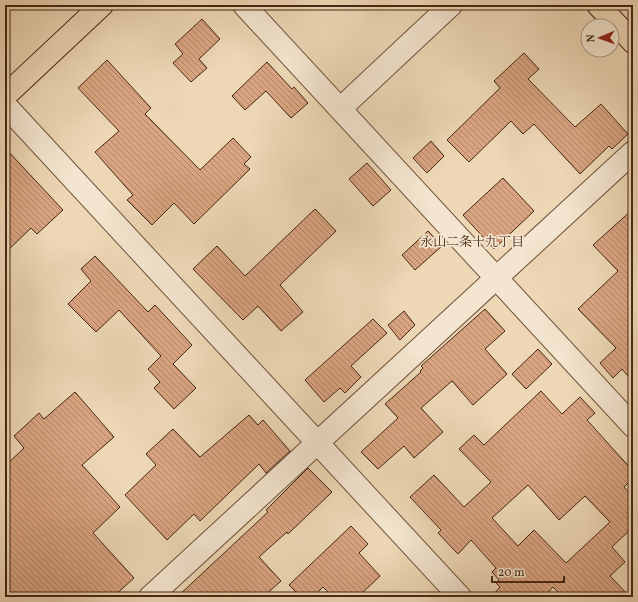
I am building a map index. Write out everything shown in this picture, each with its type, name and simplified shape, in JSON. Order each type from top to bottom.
[{"type":"main road","points":[[5,96],[102,5]]},
{"type":"main road","points":[[598,5],[633,42]]},
{"type":"street","points":[[244,5],[633,424]]},
{"type":"street","points":[[340,109],[451,5]]},
{"type":"street","points":[[5,105],[460,597]]},
{"type":"street","points":[[150,597],[316,442],[633,152]]},
{"type":"building","points":[[202,19],[220,39],[199,59],[207,68],[191,82],[173,63],[183,54],[175,44]]},
{"type":"building","points":[[524,53],[539,69],[528,79],[575,127],[601,104],[628,134],[612,149],[609,146],[580,174],[534,124],[523,134],[511,121],[469,162],[447,140],[500,88],[494,81]]},
{"type":"building","points":[[107,60],[151,108],[145,114],[200,170],[233,138],[251,157],[244,164],[250,169],[194,224],[174,203],[152,225],[127,200],[133,195],[95,152],[119,131],[78,88]]},
{"type":"building","points":[[267,62],[292,89],[294,87],[308,103],[291,118],[266,91],[245,110],[232,96]]},
{"type":"building","points":[[431,141],[444,156],[427,173],[413,158]]},
{"type":"building","points":[[5,148],[63,210],[37,234],[31,228],[5,253]]},
{"type":"building","points":[[367,163],[391,190],[373,206],[349,179]]},
{"type":"building","points":[[503,178],[534,211],[494,249],[463,215]]},
{"type":"building","points":[[315,209],[336,231],[280,285],[303,312],[281,331],[258,306],[243,320],[193,269],[217,246],[245,276]]},
{"type":"building","points":[[633,209],[633,382],[622,369],[613,378],[600,363],[616,348],[578,309],[618,271],[593,245]]},
{"type":"building","points":[[428,231],[442,246],[415,270],[402,255]]},
{"type":"building","points":[[95,256],[148,312],[155,305],[192,345],[173,364],[196,388],[174,409],[154,388],[160,382],[148,369],[161,356],[119,310],[96,332],[68,304],[91,281],[81,269]]},
{"type":"building","points":[[485,309],[505,331],[485,349],[507,374],[473,405],[452,381],[421,408],[443,432],[414,458],[404,446],[378,469],[361,452],[398,418],[385,404],[421,372],[420,371],[423,368],[421,366]]},
{"type":"building","points":[[404,311],[415,325],[400,340],[388,325]]},
{"type":"building","points":[[373,319],[387,333],[351,366],[361,377],[345,393],[340,388],[324,402],[305,380]]},
{"type":"building","points":[[538,349],[552,364],[526,389],[512,374]]},
{"type":"building","points":[[541,391],[562,414],[580,397],[595,413],[587,420],[633,471],[633,478],[624,487],[633,497],[633,527],[612,547],[625,562],[610,576],[630,597],[563,597],[553,587],[544,597],[491,597],[500,587],[496,583],[499,580],[492,572],[496,568],[471,540],[458,554],[438,533],[441,530],[410,497],[434,475],[464,507],[491,482],[459,449],[474,435],[484,445]],"holes":[[[528,485],[559,520],[585,496],[610,522],[566,563],[534,530],[518,546],[492,518]]]},
{"type":"building","points":[[75,392],[114,437],[82,465],[120,507],[93,533],[134,578],[113,597],[15,597],[5,586],[5,466],[24,448],[14,436],[39,413],[44,419]]},
{"type":"building","points":[[249,415],[258,425],[263,420],[290,451],[266,473],[259,464],[200,521],[194,514],[167,540],[125,495],[156,465],[146,454],[173,429],[200,457]]},
{"type":"building","points":[[308,468],[332,492],[288,534],[287,532],[259,557],[281,581],[263,597],[177,597],[268,512],[266,510]]},
{"type":"building","points":[[351,526],[368,544],[359,553],[380,576],[358,597],[333,597],[323,587],[313,597],[301,597],[289,585]]},
{"type":"district","name":"永山二条十九丁目","points":[[472,241]]}]
